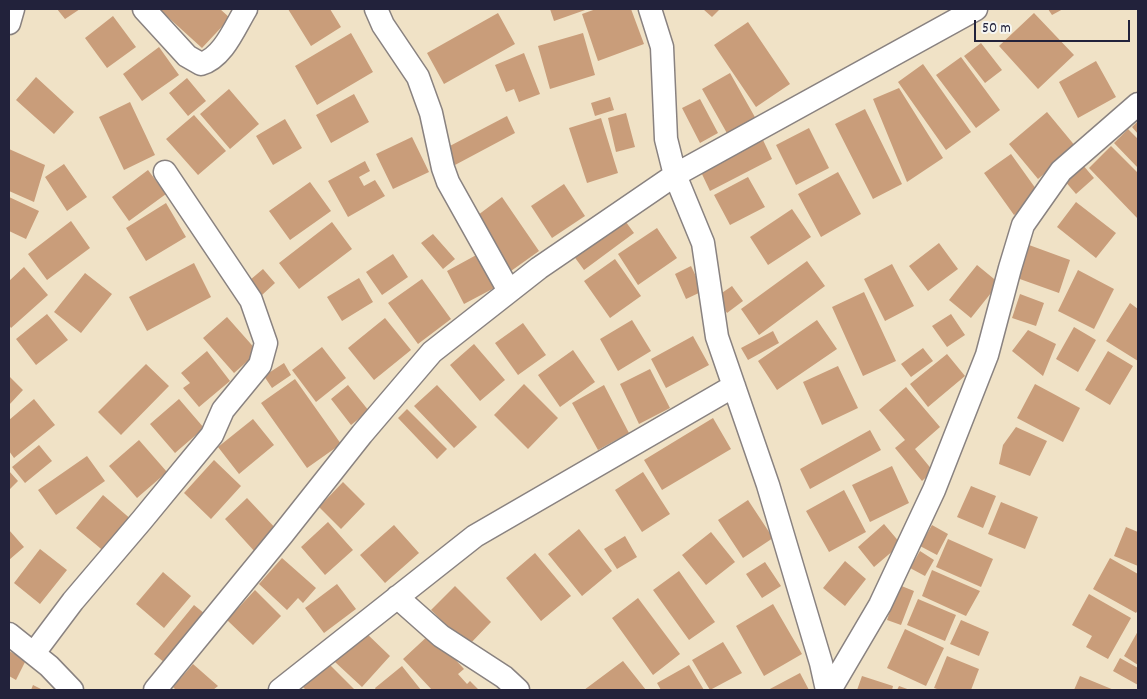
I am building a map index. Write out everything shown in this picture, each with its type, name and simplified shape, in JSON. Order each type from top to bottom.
[{"type":"street","points":[[9,23],[13,9]]},
{"type":"street","points":[[144,9],[188,56],[201,64],[210,62],[224,46],[246,9]]},
{"type":"street","points":[[376,9],[383,24],[418,77],[431,113],[443,168],[448,182],[509,291]]},
{"type":"street","points":[[650,9],[662,47],[666,139],[676,175],[703,243],[717,337],[768,485],[829,690]]},
{"type":"street","points":[[154,690],[282,535],[362,434],[432,352],[539,268],[676,175],[976,9]]},
{"type":"street","points":[[829,690],[880,605],[934,490],[987,355],[1023,225],[1060,171],[1138,104]]},
{"type":"street","points":[[34,653],[73,601],[212,435],[223,410],[260,365],[266,343],[251,300],[165,172]]},
{"type":"street","points":[[280,690],[474,536],[734,386]]},
{"type":"street","points":[[397,597],[441,636],[504,677],[518,690]]},
{"type":"street","points":[[9,634],[49,666],[72,690]]},
{"type":"building","points":[[57,9],[80,9],[65,19]]},
{"type":"building","points":[[159,9],[220,9],[230,18],[202,48]]},
{"type":"building","points":[[288,9],[330,9],[341,27],[311,46]]},
{"type":"building","points":[[550,9],[588,9],[554,21]]},
{"type":"building","points":[[596,9],[631,9],[644,44],[598,61],[582,14]]},
{"type":"building","points":[[703,9],[720,9],[712,17]]},
{"type":"building","points":[[1048,9],[1063,9],[1052,15]]},
{"type":"building","points":[[498,13],[515,44],[444,84],[427,53]]},
{"type":"building","points":[[1034,13],[1074,55],[1038,89],[999,46]]},
{"type":"building","points":[[113,16],[136,47],[107,68],[85,38]]},
{"type":"building","points":[[748,22],[790,84],[756,107],[714,45]]},
{"type":"building","points":[[351,33],[373,72],[317,105],[295,66]]},
{"type":"building","points":[[583,33],[595,75],[550,89],[538,46]]},
{"type":"building","points":[[981,43],[1002,70],[985,83],[964,56]]},
{"type":"building","points":[[159,47],[179,75],[142,101],[123,74]]},
{"type":"building","points":[[524,53],[540,94],[519,102],[514,89],[506,92],[495,65]]},
{"type":"building","points":[[961,57],[1000,110],[976,128],[936,75]]},
{"type":"building","points":[[1096,61],[1116,97],[1078,118],[1059,82]]},
{"type":"building","points":[[923,64],[971,132],[946,150],[898,82]]},
{"type":"building","points":[[730,73],[756,119],[728,135],[702,89]]},
{"type":"building","points":[[36,77],[74,112],[54,134],[16,100]]},
{"type":"building","points":[[187,78],[206,101],[188,116],[169,93]]},
{"type":"building","points":[[899,88],[943,158],[907,182],[873,99]]},
{"type":"building","points":[[229,89],[259,124],[230,149],[200,114]]},
{"type":"building","points":[[354,94],[369,122],[331,143],[316,115]]},
{"type":"building","points":[[610,97],[614,110],[595,116],[591,103]]},
{"type":"building","points":[[700,99],[718,133],[700,143],[682,108]]},
{"type":"building","points":[[130,102],[155,155],[124,170],[99,117]]},
{"type":"building","points":[[865,109],[902,184],[873,199],[835,124]]},
{"type":"building","points":[[1047,112],[1076,147],[1038,179],[1009,144]]},
{"type":"building","points":[[626,113],[635,147],[616,152],[608,118]]},
{"type":"building","points":[[194,115],[226,151],[198,175],[166,139]]},
{"type":"building","points":[[507,116],[515,133],[455,165],[446,148]]},
{"type":"building","points":[[601,118],[618,173],[587,183],[569,128]]},
{"type":"building","points":[[285,119],[302,148],[273,165],[256,136]]},
{"type":"building","points":[[1138,121],[1138,134],[1132,127]]},
{"type":"building","points":[[809,128],[829,168],[796,185],[776,145]]},
{"type":"building","points":[[1128,129],[1138,139],[1138,168],[1114,143]]},
{"type":"building","points":[[412,137],[429,172],[393,189],[376,154]]},
{"type":"building","points":[[763,140],[772,159],[710,191],[701,172]]},
{"type":"building","points":[[1111,146],[1138,173],[1138,219],[1089,168]]},
{"type":"building","points":[[9,149],[45,165],[34,202],[9,191]]},
{"type":"building","points":[[1011,154],[1041,196],[1014,215],[984,173]]},
{"type":"building","points":[[365,161],[370,171],[359,177],[364,186],[375,180],[385,196],[348,217],[328,181]]},
{"type":"building","points":[[64,164],[87,197],[67,211],[45,177]]},
{"type":"building","points":[[1082,164],[1094,178],[1076,194],[1064,180]]},
{"type":"building","points":[[148,170],[166,194],[129,221],[112,197]]},
{"type":"building","points":[[838,172],[861,214],[821,237],[798,194]]},
{"type":"building","points":[[748,177],[765,207],[730,225],[714,195]]},
{"type":"building","points":[[310,182],[331,211],[290,240],[269,211]]},
{"type":"building","points":[[564,184],[585,216],[552,238],[531,206]]},
{"type":"building","points":[[9,197],[39,211],[26,239],[9,231]]},
{"type":"building","points":[[502,197],[539,251],[511,271],[474,218]]},
{"type":"building","points":[[1076,202],[1116,233],[1096,258],[1057,227]]},
{"type":"building","points":[[166,203],[186,237],[146,261],[126,228]]},
{"type":"building","points":[[792,209],[811,237],[768,265],[750,237]]},
{"type":"building","points":[[623,218],[634,233],[584,270],[573,255]]},
{"type":"building","points":[[71,221],[90,248],[47,280],[28,254]]},
{"type":"building","points":[[332,222],[352,249],[299,289],[279,263]]},
{"type":"building","points":[[657,228],[677,258],[638,285],[618,254]]},
{"type":"building","points":[[433,234],[455,259],[443,269],[421,243]]},
{"type":"building","points":[[939,243],[958,269],[928,291],[909,266]]},
{"type":"building","points":[[1029,245],[1070,260],[1059,293],[1017,278]]},
{"type":"building","points":[[480,253],[498,286],[464,304],[447,271]]},
{"type":"building","points":[[393,254],[408,277],[382,295],[366,272]]},
{"type":"building","points":[[615,259],[641,296],[610,318],[584,281]]},
{"type":"building","points":[[807,261],[825,286],[759,335],[741,309]]},
{"type":"building","points":[[194,263],[211,297],[147,331],[129,297]]},
{"type":"building","points":[[892,264],[914,306],[885,321],[864,279]]},
{"type":"building","points":[[977,265],[999,283],[971,318],[949,300]]},
{"type":"building","points":[[691,266],[703,291],[686,299],[675,274]]},
{"type":"building","points":[[24,267],[48,295],[11,328],[9,325],[9,281]]},
{"type":"building","points":[[263,269],[275,283],[262,295],[250,280]]},
{"type":"building","points":[[1078,270],[1114,289],[1094,329],[1058,311]]},
{"type":"building","points":[[85,273],[112,294],[81,333],[54,312]]},
{"type":"building","points":[[359,278],[373,302],[342,321],[327,297]]},
{"type":"building","points":[[422,279],[451,319],[418,344],[388,303]]},
{"type":"building","points":[[732,286],[743,301],[727,313],[716,297]]},
{"type":"building","points":[[864,292],[896,361],[863,376],[832,307]]},
{"type":"building","points":[[1020,294],[1044,303],[1036,326],[1012,318]]},
{"type":"building","points":[[1130,303],[1138,309],[1138,361],[1106,341]]},
{"type":"building","points":[[47,314],[68,340],[36,365],[16,339]]},
{"type":"building","points":[[951,314],[965,335],[947,347],[932,326]]},
{"type":"building","points":[[227,317],[258,352],[234,373],[203,338]]},
{"type":"building","points":[[385,318],[411,350],[374,380],[348,348]]},
{"type":"building","points":[[632,320],[651,351],[618,371],[600,339]]},
{"type":"building","points":[[817,320],[837,349],[777,390],[758,361]]},
{"type":"building","points":[[523,323],[546,355],[518,375],[495,343]]},
{"type":"building","points":[[1074,327],[1096,340],[1078,372],[1056,359]]},
{"type":"building","points":[[1028,330],[1056,344],[1043,376],[1012,351]]},
{"type":"building","points":[[773,331],[779,343],[748,360],[741,348]]},
{"type":"building","points":[[693,336],[709,365],[666,388],[651,359]]},
{"type":"building","points":[[474,344],[505,380],[480,401],[450,365]]},
{"type":"building","points":[[322,347],[346,378],[316,402],[292,370]]},
{"type":"building","points":[[923,348],[933,361],[911,377],[901,364]]},
{"type":"building","points":[[573,350],[595,382],[560,407],[538,375]]},
{"type":"building","points":[[207,351],[230,381],[199,407],[183,388],[190,383],[181,373]]},
{"type":"building","points":[[1108,351],[1133,366],[1110,405],[1085,390]]},
{"type":"building","points":[[947,354],[965,376],[928,407],[910,384]]},
{"type":"building","points":[[284,363],[291,375],[272,388],[264,376]]},
{"type":"building","points":[[146,364],[169,386],[121,435],[98,412]]},
{"type":"building","points":[[838,366],[858,408],[822,425],[803,382]]},
{"type":"building","points":[[650,369],[670,408],[639,424],[620,384]]},
{"type":"building","points":[[9,376],[23,390],[9,405]]},
{"type":"building","points":[[295,379],[341,444],[307,468],[261,403]]},
{"type":"building","points":[[524,384],[558,418],[528,449],[494,415]]},
{"type":"building","points":[[1035,384],[1080,408],[1063,442],[1017,418]]},
{"type":"building","points":[[348,385],[369,411],[351,425],[331,399]]},
{"type":"building","points":[[437,385],[477,427],[454,448],[414,406]]},
{"type":"building","points":[[604,385],[629,433],[598,450],[572,403]]},
{"type":"building","points":[[906,387],[940,427],[915,449],[933,471],[922,481],[895,448],[905,440],[879,410]]},
{"type":"building","points":[[34,399],[55,425],[14,458],[9,451],[9,420]]},
{"type":"building","points":[[179,399],[204,428],[175,453],[150,424]]},
{"type":"building","points":[[407,409],[447,449],[437,459],[398,418]]},
{"type":"building","points":[[713,418],[731,449],[662,490],[644,460]]},
{"type":"building","points":[[253,419],[274,445],[239,474],[218,447]]},
{"type":"building","points":[[1016,427],[1047,441],[1030,476],[999,464],[1003,445]]},
{"type":"building","points":[[870,430],[881,450],[810,489],[800,469]]},
{"type":"building","points":[[139,440],[167,472],[137,498],[109,466]]},
{"type":"building","points":[[39,445],[52,461],[25,483],[12,467]]},
{"type":"building","points":[[87,456],[105,481],[56,515],[38,490]]},
{"type":"building","points":[[214,460],[241,486],[211,519],[184,493]]},
{"type":"building","points":[[892,466],[909,503],[870,522],[852,485]]},
{"type":"building","points":[[9,471],[18,481],[9,490]]},
{"type":"building","points":[[643,472],[670,514],[642,532],[615,490]]},
{"type":"building","points":[[343,482],[365,504],[341,529],[319,507]]},
{"type":"building","points":[[971,486],[996,496],[983,528],[957,517]]},
{"type":"building","points":[[844,490],[866,532],[829,552],[806,511]]},
{"type":"building","points":[[103,495],[133,521],[106,553],[76,528]]},
{"type":"building","points":[[247,498],[279,532],[256,553],[225,519]]},
{"type":"building","points":[[748,500],[773,538],[743,558],[718,520]]},
{"type":"building","points":[[1001,502],[1038,517],[1025,549],[988,534]]},
{"type":"building","points":[[328,522],[353,550],[325,575],[301,547]]},
{"type":"building","points":[[884,524],[901,544],[874,567],[858,547]]},
{"type":"building","points":[[394,525],[419,553],[385,583],[360,555]]},
{"type":"building","points":[[932,525],[948,534],[937,555],[920,546]]},
{"type":"building","points":[[1126,527],[1138,532],[1138,566],[1114,556]]},
{"type":"building","points":[[579,529],[612,571],[582,596],[548,554]]},
{"type":"building","points":[[9,530],[24,547],[9,560]]},
{"type":"building","points":[[711,532],[735,562],[706,585],[682,555]]},
{"type":"building","points":[[625,536],[637,557],[617,569],[604,549]]},
{"type":"building","points":[[948,539],[993,559],[981,587],[936,567]]},
{"type":"building","points":[[40,549],[67,570],[40,604],[14,583]]},
{"type":"building","points":[[920,551],[934,560],[925,576],[910,568]]},
{"type":"building","points":[[535,553],[571,596],[541,621],[506,578]]},
{"type":"building","points":[[282,558],[316,588],[303,603],[298,598],[287,610],[259,584]]},
{"type":"building","points":[[1110,558],[1138,574],[1138,610],[1136,613],[1093,589]]},
{"type":"building","points":[[845,561],[866,579],[845,606],[823,588]]},
{"type":"building","points":[[765,562],[781,586],[762,598],[746,574]]},
{"type":"building","points":[[932,570],[980,591],[966,616],[922,596]]},
{"type":"building","points":[[679,571],[715,622],[689,640],[653,590]]},
{"type":"building","points":[[163,572],[191,596],[164,628],[136,604]]},
{"type":"building","points":[[337,584],[356,609],[324,633],[305,608]]},
{"type":"building","points":[[899,585],[914,591],[901,625],[887,620]]},
{"type":"building","points":[[455,586],[491,622],[468,646],[431,610]]},
{"type":"building","points":[[255,590],[281,616],[253,645],[227,620]]},
{"type":"building","points":[[1089,594],[1131,618],[1108,659],[1086,647],[1092,636],[1072,625]]},
{"type":"building","points":[[638,598],[680,654],[653,675],[612,618]]},
{"type":"building","points":[[918,599],[956,615],[945,641],[907,625]]},
{"type":"building","points":[[773,604],[802,654],[764,676],[736,626]]},
{"type":"building","points":[[194,605],[210,618],[170,667],[154,654]]},
{"type":"building","points":[[961,620],[989,632],[979,656],[950,644]]},
{"type":"building","points":[[905,629],[944,648],[926,686],[887,668]]},
{"type":"building","points":[[364,631],[390,656],[362,687],[335,662]]},
{"type":"building","points":[[1138,631],[1138,665],[1124,656]]},
{"type":"building","points":[[431,633],[464,669],[458,674],[467,684],[470,681],[479,690],[432,690],[403,659]]},
{"type":"building","points":[[723,642],[742,673],[710,690],[692,660]]},
{"type":"building","points":[[9,651],[26,660],[16,680],[9,676]]},
{"type":"building","points":[[947,656],[979,669],[971,690],[940,690],[934,688]]},
{"type":"building","points":[[1120,658],[1138,668],[1138,685],[1113,671]]},
{"type":"building","points":[[623,661],[646,690],[584,690]]},
{"type":"building","points":[[328,663],[355,690],[306,690],[303,687]]},
{"type":"building","points":[[193,664],[218,686],[213,690],[176,690],[173,687]]},
{"type":"building","points":[[689,665],[704,690],[661,690],[657,683]]},
{"type":"building","points":[[402,666],[421,690],[376,690],[375,688]]},
{"type":"building","points":[[800,673],[809,690],[768,690]]},
{"type":"building","points":[[862,676],[893,686],[892,690],[857,690]]},
{"type":"building","points":[[1080,676],[1114,690],[1074,690]]},
{"type":"building","points":[[33,685],[43,690],[31,690]]},
{"type":"building","points":[[899,686],[910,690],[897,690]]}]
